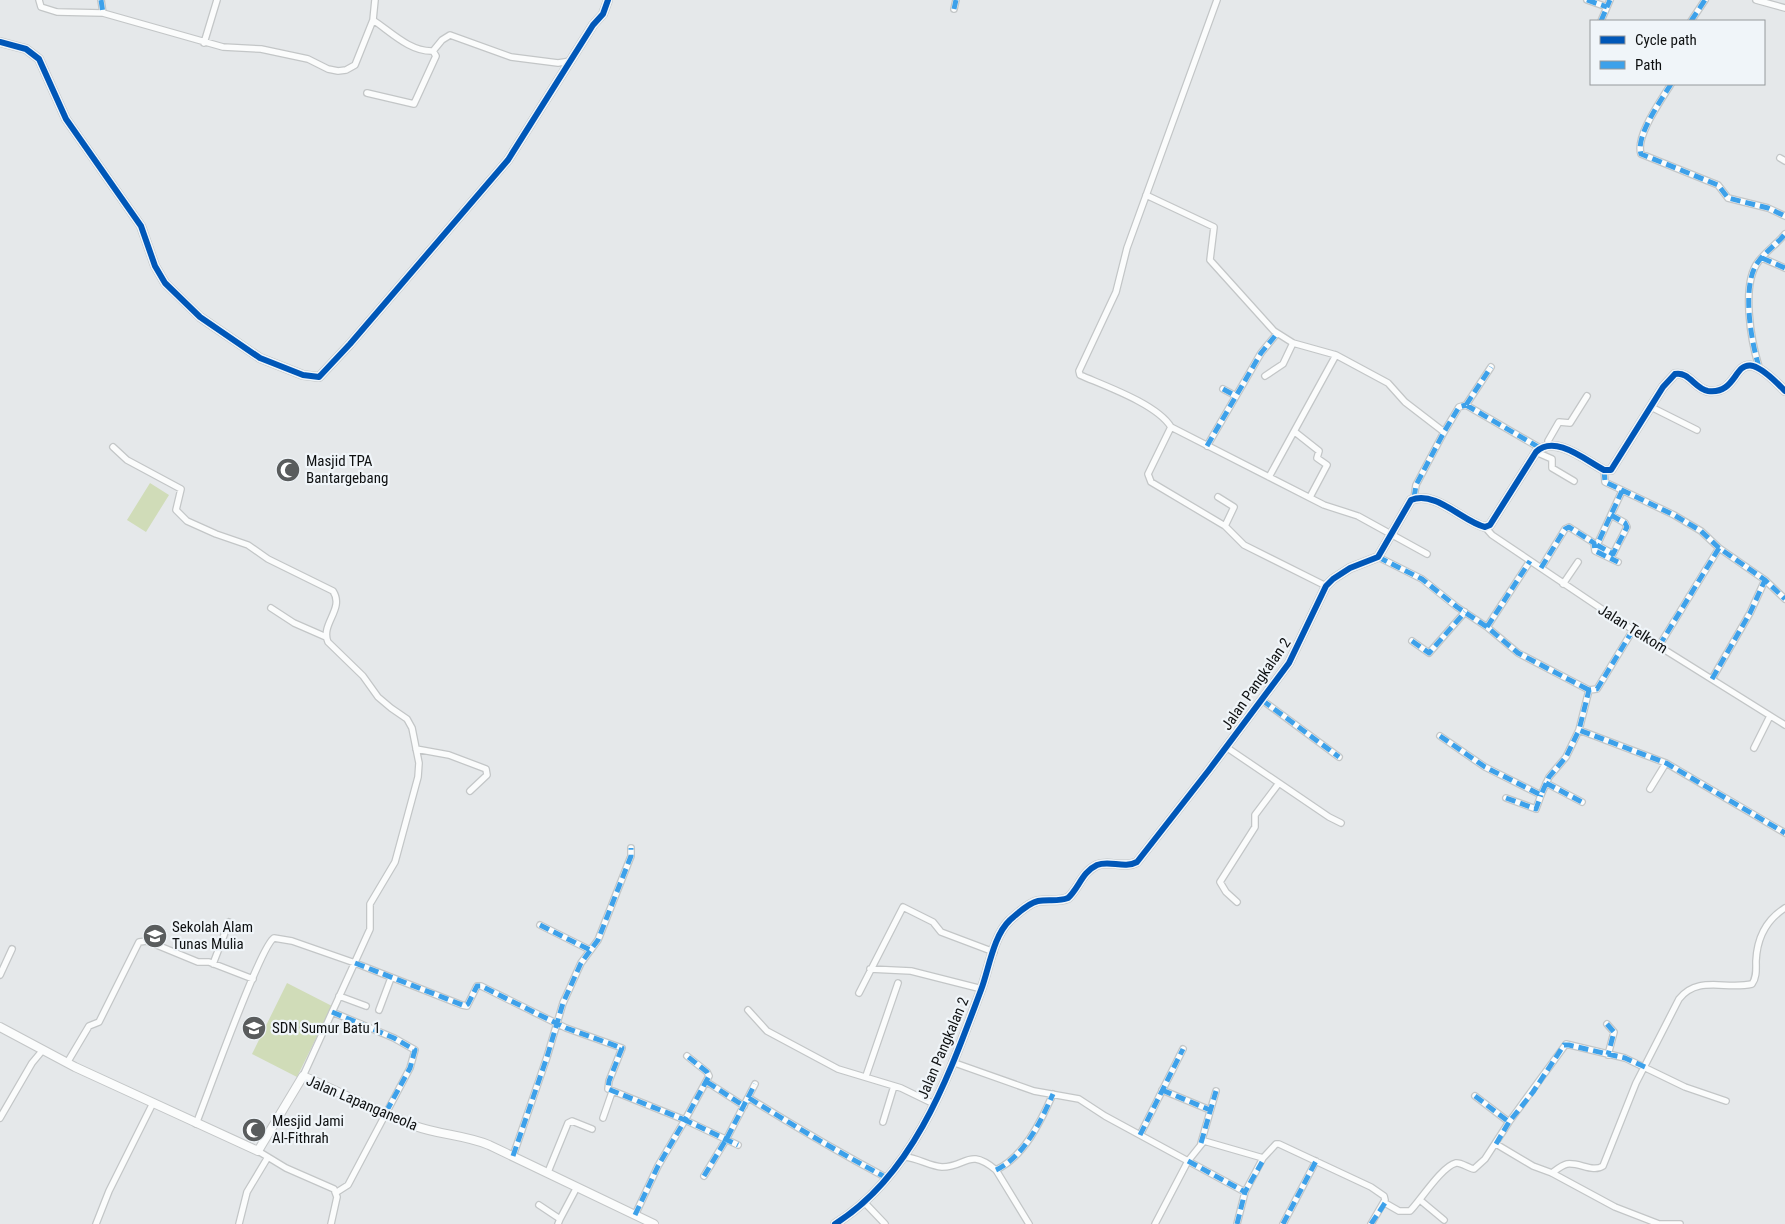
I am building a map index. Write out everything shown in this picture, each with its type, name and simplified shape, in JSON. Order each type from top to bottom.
[{"type":"street","points":[[39,0],[40,7],[57,12],[103,13],[204,42],[236,49],[274,51],[308,59],[328,70],[346,70],[355,65],[372,20],[375,0]]},
{"type":"street","points":[[101,0],[103,13]]},
{"type":"street","points":[[204,42],[217,0]]},
{"type":"street","points":[[0,42],[26,49],[39,59],[66,119],[141,226],[155,266],[165,283],[200,317],[260,358],[308,376],[319,377],[350,344],[508,160],[571,60],[603,14],[608,0]]},
{"type":"street","points":[[1217,0],[1126,248],[1116,292],[1079,371],[1080,374],[1152,409],[1166,418],[1171,427],[1207,446],[1324,505],[1350,513],[1392,533],[1427,554]]},
{"type":"street","points":[[1587,0],[1606,7]]},
{"type":"street","points":[[1601,20],[1610,0]]},
{"type":"street","points":[[1692,20],[1705,0]]},
{"type":"street","points":[[1756,0],[1785,8]]},
{"type":"street","points":[[954,9],[956,1]]},
{"type":"street","points":[[372,20],[417,49],[433,51]]},
{"type":"street","points":[[433,51],[442,40],[450,35],[502,54],[558,63],[571,60]]},
{"type":"street","points":[[367,93],[414,104],[436,56],[433,51]]},
{"type":"street","points":[[1670,85],[1653,113],[1640,147],[1641,154],[1718,185],[1728,198],[1771,209],[1785,216]]},
{"type":"street","points":[[1146,195],[1214,227],[1210,260],[1274,331],[1293,343],[1336,356],[1388,383],[1405,402],[1444,432]]},
{"type":"street","points":[[1759,367],[1752,344],[1749,307],[1754,271],[1762,258],[1785,234]]},
{"type":"street","points":[[1762,258],[1785,268]]},
{"type":"street","points":[[1207,446],[1261,353],[1275,336]]},
{"type":"street","points":[[1265,376],[1283,364],[1293,343]]},
{"type":"street","points":[[1269,477],[1336,356]]},
{"type":"street","points":[[1414,498],[1438,503],[1485,527],[1490,525],[1538,450],[1549,444],[1557,445],[1604,470],[1613,468],[1651,407],[1675,374],[1685,375],[1704,390],[1713,391],[1723,388],[1745,366],[1751,364],[1759,367],[1785,391]]},
{"type":"street","points":[[1491,366],[1466,404],[1459,407],[1444,432],[1416,484],[1414,498],[1378,557],[1422,579],[1487,627],[1518,653],[1589,690],[1597,689],[1633,630]]},
{"type":"street","points":[[1223,389],[1236,396]]},
{"type":"street","points":[[1549,444],[1548,441],[1559,422],[1570,424],[1587,396]]},
{"type":"street","points":[[1466,404],[1552,459],[1552,468],[1574,482]]},
{"type":"street","points":[[1651,407],[1697,430]]},
{"type":"street","points":[[1171,427],[1148,474],[1151,482],[1225,526],[1244,545],[1326,586]]},
{"type":"street","points":[[1295,432],[1319,451],[1317,458],[1327,465],[1310,497]]},
{"type":"street","points":[[113,447],[127,460],[181,489],[176,510],[187,520],[216,534],[248,545],[274,562],[333,592],[337,598],[338,605],[327,627],[326,637],[332,649],[359,672],[378,697],[390,708],[407,719],[416,749],[418,777],[402,829],[398,853],[388,876],[370,904],[370,930],[303,1076]]},
{"type":"street","points":[[1604,470],[1604,482],[1674,515],[1701,531],[1719,548],[1765,580],[1785,600]]},
{"type":"street","points":[[1611,516],[1627,527],[1613,554],[1597,545],[1622,491]]},
{"type":"street","points":[[1218,497],[1234,507],[1225,526]]},
{"type":"street","name":"Jalan Telkom","points":[[1485,527],[1492,535],[1563,584],[1785,725]]},
{"type":"street","points":[[1541,568],[1565,529],[1569,527],[1594,543],[1595,550],[1618,562]]},
{"type":"street","points":[[1659,646],[1719,548]]},
{"type":"street","name":"Jalan Pangkalan 2","points":[[835,1224],[865,1204],[905,1157],[934,1104],[982,989],[994,952],[1008,922],[1036,902],[1056,901],[1072,895],[1082,878],[1090,870],[1101,864],[1131,865],[1137,862],[1262,700],[1297,649],[1326,586],[1350,568],[1378,557]]},
{"type":"street","points":[[1487,627],[1530,561]]},
{"type":"street","points":[[1563,584],[1578,562]]},
{"type":"street","points":[[1712,679],[1750,613],[1765,580]]},
{"type":"street","points":[[270,608],[294,623],[326,637]]},
{"type":"street","points":[[1412,642],[1428,653],[1465,612]]},
{"type":"street","points":[[1506,798],[1536,809],[1546,783],[1566,757],[1579,730],[1589,690]]},
{"type":"street","points":[[1262,700],[1339,757]]},
{"type":"street","points":[[1754,748],[1770,716]]},
{"type":"street","points":[[1579,730],[1666,763],[1785,833]]},
{"type":"street","points":[[1440,736],[1485,767],[1541,795]]},
{"type":"street","points":[[1226,747],[1329,818],[1341,823]]},
{"type":"street","points":[[416,749],[458,758],[486,769],[487,775],[470,791]]},
{"type":"street","points":[[1650,789],[1666,763]]},
{"type":"street","points":[[1237,902],[1226,892],[1220,882],[1256,827],[1255,815],[1279,782]]},
{"type":"street","points":[[1546,783],[1582,802]]},
{"type":"street","points":[[512,1156],[563,1002],[602,930],[630,856],[631,848]]},
{"type":"street","points":[[859,993],[903,907],[933,922],[942,932],[994,952]]},
{"type":"street","points":[[1552,1173],[1565,1164],[1580,1164],[1594,1168],[1603,1166],[1645,1067],[1679,999],[1686,991],[1697,986],[1752,984],[1756,974],[1760,936],[1774,915],[1785,908]]},
{"type":"street","points":[[213,964],[229,922]]},
{"type":"street","points":[[540,925],[590,950]]},
{"type":"street","points":[[196,1124],[253,979],[268,944],[274,938],[292,941],[355,963],[465,1006],[468,1004],[477,986],[482,986],[581,1035],[622,1048],[608,1087],[612,1092],[685,1120],[727,1138],[738,1145]]},
{"type":"street","points":[[67,1063],[89,1026],[99,1022],[139,942],[147,941],[198,962],[213,964],[253,979]]},
{"type":"street","points":[[0,975],[12,949]]},
{"type":"street","points":[[870,969],[911,971],[982,989]]},
{"type":"street","points":[[379,1010],[391,978]]},
{"type":"street","points":[[866,1076],[898,983]]},
{"type":"street","points":[[339,996],[366,1006]]},
{"type":"street","points":[[748,1010],[768,1031],[838,1069],[894,1086],[934,1104]]},
{"type":"street","points":[[331,1224],[337,1192],[348,1185],[410,1068],[415,1050],[400,1040],[332,1012]]},
{"type":"street","points":[[1607,1024],[1614,1032],[1608,1055]]},
{"type":"street","points":[[0,1027],[67,1063],[258,1151],[294,1172],[331,1186],[337,1192]]},
{"type":"street","points":[[1385,1203],[1405,1213],[1410,1211],[1433,1182],[1453,1164],[1458,1163],[1474,1168],[1485,1159],[1508,1122],[1533,1092],[1564,1045],[1569,1044],[1625,1058],[1693,1091],[1726,1101]]},
{"type":"street","points":[[1140,1135],[1183,1049]]},
{"type":"street","points":[[0,1118],[32,1063],[42,1050]]},
{"type":"street","points":[[635,1215],[658,1166],[707,1082],[709,1073],[687,1056]]},
{"type":"street","points":[[952,1062],[1034,1091],[1079,1099],[1140,1135],[1245,1192]]},
{"type":"street","name":"Jalan Lapanganeola","points":[[258,1151],[303,1076],[384,1114],[439,1134],[481,1142],[548,1172],[654,1224]]},
{"type":"street","points":[[707,1082],[744,1106]]},
{"type":"street","points":[[704,1176],[727,1138],[755,1084]]},
{"type":"street","points":[[883,1122],[894,1086]]},
{"type":"street","points":[[1162,1090],[1210,1110]]},
{"type":"street","points":[[1155,1224],[1188,1161],[1201,1143],[1216,1091]]},
{"type":"street","points":[[603,1118],[612,1092]]},
{"type":"street","points":[[996,1170],[1012,1161],[1036,1127],[1053,1094]]},
{"type":"street","points":[[1476,1096],[1508,1122]]},
{"type":"street","points":[[749,1098],[809,1132],[825,1145],[887,1178]]},
{"type":"street","points":[[96,1224],[153,1103]]},
{"type":"street","points":[[548,1172],[568,1123],[572,1121],[592,1129]]},
{"type":"street","points":[[1201,1143],[1205,1140],[1263,1158]]},
{"type":"street","points":[[1237,1224],[1245,1192],[1263,1158],[1276,1144],[1316,1161],[1376,1190],[1384,1196],[1385,1203],[1372,1224]]},
{"type":"street","points":[[1496,1144],[1534,1166],[1552,1173],[1615,1207],[1660,1224],[1680,1224]]},
{"type":"street","points":[[239,1224],[247,1192],[268,1157]]},
{"type":"street","points":[[905,1157],[943,1167],[955,1165],[963,1160],[973,1158],[996,1170],[1029,1224]]},
{"type":"street","points":[[1283,1224],[1316,1161]]},
{"type":"street","points":[[540,1205],[559,1222],[576,1187]]},
{"type":"street","points":[[1420,1200],[1444,1220]]},
{"type":"street","points":[[865,1204],[885,1224]]},
{"type":"green space","points":[[150,483],[169,495],[146,532],[127,520]]},
{"type":"green space","points":[[287,983],[332,1006],[297,1077],[252,1054]]},
{"type":"marked path","points":[[101,0],[103,13]]},
{"type":"marked path","points":[[954,9],[956,0]]},
{"type":"marked path","points":[[1587,0],[1607,7]]},
{"type":"marked path","points":[[1601,20],[1610,0]]},
{"type":"marked path","points":[[1692,20],[1705,0]]},
{"type":"marked path","points":[[1670,85],[1645,128],[1640,146],[1641,154],[1718,185],[1728,198],[1768,208],[1785,216]]},
{"type":"marked path","points":[[1759,367],[1753,343],[1749,313],[1750,284],[1758,262],[1785,234]]},
{"type":"marked path","points":[[1762,258],[1785,268]]},
{"type":"marked path","points":[[1207,446],[1261,353],[1275,336]]},
{"type":"marked path","points":[[1466,405],[1491,367]]},
{"type":"marked path","points":[[1223,389],[1236,396]]},
{"type":"marked path","points":[[1466,405],[1540,448]]},
{"type":"marked path","points":[[1414,498],[1416,485],[1444,432],[1459,407],[1466,405]]},
{"type":"marked path","points":[[1604,470],[1605,482],[1674,515],[1701,531],[1719,548],[1765,580],[1785,599]]},
{"type":"marked path","points":[[1611,515],[1625,523],[1627,527],[1613,554],[1597,545],[1622,491]]},
{"type":"marked path","points":[[1541,568],[1565,529],[1569,527],[1594,543],[1595,551],[1618,562]]},
{"type":"marked path","points":[[1659,646],[1719,548]]},
{"type":"marked path","points":[[1378,557],[1422,579],[1457,607],[1487,627],[1518,653],[1589,690]]},
{"type":"marked path","points":[[1487,627],[1530,561]]},
{"type":"marked path","points":[[1712,679],[1750,613],[1765,580]]},
{"type":"marked path","points":[[1412,641],[1429,653],[1465,612]]},
{"type":"marked path","points":[[1633,630],[1597,689],[1589,690],[1579,730],[1666,763],[1785,833]]},
{"type":"marked path","points":[[1262,700],[1339,757]]},
{"type":"marked path","points":[[1440,736],[1485,767],[1541,795],[1549,777],[1566,757],[1579,730]]},
{"type":"marked path","points":[[1546,783],[1582,802]]},
{"type":"marked path","points":[[1506,798],[1536,809],[1541,795]]},
{"type":"marked path","points":[[513,1156],[547,1057],[563,1003],[581,963],[598,940],[631,856],[631,848]]},
{"type":"marked path","points":[[540,925],[590,950]]},
{"type":"marked path","points":[[355,963],[465,1006],[468,1004],[477,986],[481,986],[566,1028],[622,1048],[609,1081],[608,1089],[685,1120],[709,1076],[707,1072],[687,1056]]},
{"type":"marked path","points":[[332,1012],[394,1038],[415,1050],[410,1068],[385,1114]]},
{"type":"marked path","points":[[1607,1024],[1614,1032],[1608,1055]]},
{"type":"marked path","points":[[1496,1144],[1509,1122],[1533,1092],[1564,1045],[1625,1058],[1645,1067]]},
{"type":"marked path","points":[[1140,1135],[1183,1049]]},
{"type":"marked path","points":[[707,1082],[744,1106]]},
{"type":"marked path","points":[[704,1176],[727,1138],[755,1084]]},
{"type":"marked path","points":[[1162,1090],[1210,1110]]},
{"type":"marked path","points":[[1201,1143],[1216,1091]]},
{"type":"marked path","points":[[996,1170],[1006,1164],[1023,1147],[1037,1126],[1053,1094]]},
{"type":"marked path","points":[[1475,1096],[1509,1122]]},
{"type":"marked path","points":[[749,1098],[887,1178]]},
{"type":"marked path","points":[[635,1215],[658,1166],[685,1120],[738,1145]]},
{"type":"marked path","points":[[1188,1161],[1245,1192],[1262,1162]]},
{"type":"marked path","points":[[1283,1224],[1316,1161]]},
{"type":"marked path","points":[[1237,1224],[1245,1192]]},
{"type":"marked path","points":[[1371,1224],[1385,1203]]},
{"type":"cycle path","points":[[0,42],[26,49],[39,59],[66,119],[141,226],[155,266],[165,283],[200,317],[260,358],[303,375],[319,377],[350,344],[508,160],[593,25],[603,14],[608,0]]},
{"type":"cycle path","points":[[835,1224],[863,1203],[887,1178],[908,1150],[926,1120],[956,1055],[981,990],[995,944],[1004,927],[1019,912],[1034,902],[1068,898],[1084,876],[1097,865],[1107,863],[1127,865],[1137,862],[1289,663],[1326,586],[1350,568],[1378,557],[1411,500],[1420,498],[1430,499],[1485,527],[1490,525],[1536,452],[1544,447],[1561,447],[1570,450],[1604,470],[1611,470],[1663,387],[1675,374],[1684,375],[1703,390],[1720,390],[1728,385],[1740,370],[1746,366],[1754,366],[1767,374],[1785,391]]},
{"type":"place","name":"Masjid TPA Bantargebang","points":[[288,470]]},
{"type":"place","name":"Sekolah Alam Tunas Mulia","points":[[155,936]]},
{"type":"place","name":"SDN Sumur Batu 1","points":[[254,1028]]},
{"type":"place","name":"Mesjid Jami Al-Fithrah","points":[[254,1130]]}]
